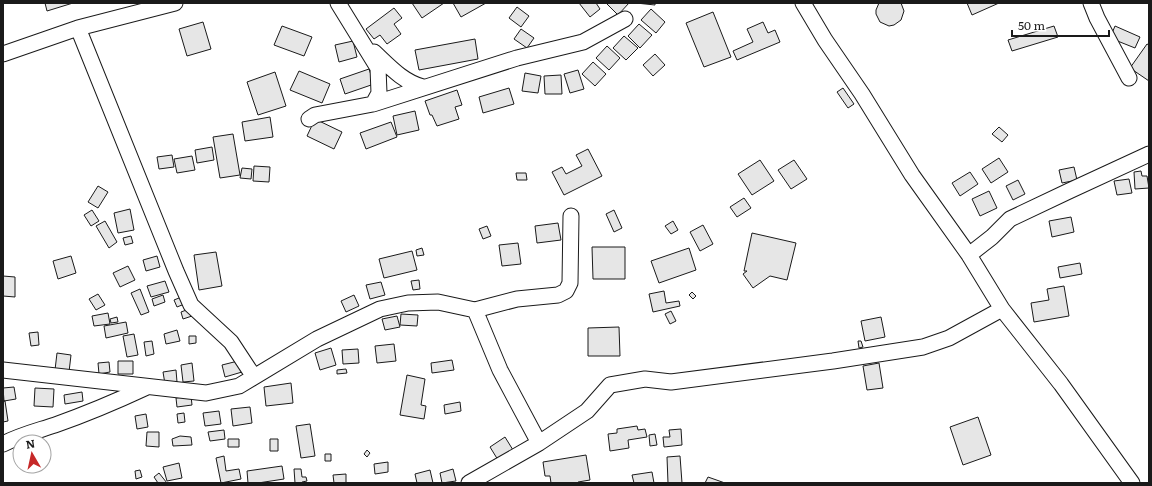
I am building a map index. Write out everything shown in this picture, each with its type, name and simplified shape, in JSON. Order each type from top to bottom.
[{"type":"street","points":[[3,54],[78,28],[175,3]]},
{"type":"street","points":[[338,3],[378,68],[379,93],[373,104]]},
{"type":"street","points":[[803,3],[825,40],[862,94],[912,175],[969,255],[1002,309],[1061,384],[1132,483]]},
{"type":"street","points":[[1091,3],[1097,18],[1129,78]]},
{"type":"street","points":[[308,119],[315,115],[373,104],[517,58],[583,42],[625,19]]},
{"type":"street","points":[[78,28],[191,305],[231,342],[254,377]]},
{"type":"street","points":[[360,39],[404,80],[423,87]]},
{"type":"street","points":[[969,255],[992,237],[1010,220],[1068,191],[1149,154]]},
{"type":"street","points":[[3,370],[206,393],[239,386],[317,340],[380,309],[408,303],[438,302],[475,310],[517,299],[558,295],[566,291],[570,283],[571,216]]},
{"type":"street","points":[[469,483],[539,442],[587,411],[610,385],[645,379],[671,382],[833,361],[924,347],[949,338],[1002,309]]},
{"type":"street","points":[[475,310],[500,370],[539,442]]},
{"type":"street","points":[[3,444],[18,436],[55,425],[111,404],[147,387]]},
{"type":"building","points":[[45,3],[73,3],[47,11]]},
{"type":"building","points":[[412,3],[444,3],[422,18]]},
{"type":"building","points":[[453,3],[486,3],[461,17]]},
{"type":"building","points":[[579,3],[596,3],[600,9],[590,17]]},
{"type":"building","points":[[606,3],[629,3],[618,15]]},
{"type":"building","points":[[636,3],[655,3],[655,5]]},
{"type":"building","points":[[879,3],[901,3],[904,11],[901,20],[894,25],[889,26],[880,22],[876,14]]},
{"type":"building","points":[[967,3],[999,3],[972,15]]},
{"type":"building","points":[[517,7],[529,16],[521,27],[509,18]]},
{"type":"building","points":[[394,8],[402,18],[394,24],[401,34],[387,44],[380,35],[374,39],[366,29]]},
{"type":"building","points":[[651,9],[665,22],[656,33],[641,20]]},
{"type":"building","points":[[713,12],[731,57],[704,67],[686,23]]},
{"type":"building","points":[[203,22],[211,49],[187,56],[179,29]]},
{"type":"building","points":[[763,22],[768,33],[775,30],[780,42],[737,60],[733,51],[753,42],[747,29]]},
{"type":"building","points":[[639,24],[652,35],[640,48],[628,36]]},
{"type":"building","points":[[282,26],[312,37],[304,56],[274,45]]},
{"type":"building","points":[[1054,26],[1058,37],[1012,51],[1008,40]]},
{"type":"building","points":[[1115,26],[1140,37],[1135,48],[1110,38]]},
{"type":"building","points":[[521,29],[534,38],[527,48],[514,39]]},
{"type":"building","points":[[624,36],[638,48],[626,60],[613,48]]},
{"type":"building","points":[[475,39],[478,59],[419,70],[415,50]]},
{"type":"building","points":[[353,41],[357,57],[339,62],[335,45]]},
{"type":"building","points":[[1147,44],[1149,45],[1149,81],[1130,68]]},
{"type":"building","points":[[607,46],[620,58],[609,70],[596,58]]},
{"type":"building","points":[[655,54],[665,65],[653,76],[643,65]]},
{"type":"building","points":[[593,62],[606,74],[595,86],[582,74]]},
{"type":"building","points":[[369,69],[374,84],[345,94],[340,79]]},
{"type":"building","points":[[578,70],[584,89],[570,93],[564,74]]},
{"type":"building","points":[[299,71],[330,84],[322,103],[290,90]]},
{"type":"building","points":[[275,72],[286,106],[258,115],[247,82]]},
{"type":"building","points":[[525,73],[541,76],[538,93],[522,91]]},
{"type":"building","points":[[561,75],[562,94],[545,94],[544,76]]},
{"type":"building","points":[[509,88],[514,104],[483,113],[479,97]]},
{"type":"building","points":[[843,88],[854,104],[848,108],[837,92]]},
{"type":"building","points":[[457,90],[462,105],[455,107],[459,119],[437,126],[432,115],[430,115],[425,101]]},
{"type":"building","points":[[415,111],[419,130],[397,135],[393,116]]},
{"type":"building","points":[[270,117],[273,137],[245,141],[242,122]]},
{"type":"building","points":[[315,119],[342,132],[334,149],[307,136]]},
{"type":"building","points":[[391,122],[397,137],[366,149],[360,133]]},
{"type":"building","points":[[999,127],[1008,135],[1002,142],[992,134]]},
{"type":"building","points":[[233,134],[240,175],[220,178],[213,137]]},
{"type":"building","points":[[212,147],[214,160],[197,163],[195,150]]},
{"type":"building","points":[[588,149],[602,176],[564,195],[552,172],[562,167],[566,174],[582,166],[576,155]]},
{"type":"building","points":[[172,155],[174,167],[159,169],[157,157]]},
{"type":"building","points":[[192,156],[195,170],[177,173],[174,159]]},
{"type":"building","points":[[999,158],[1008,172],[991,183],[982,169]]},
{"type":"building","points":[[760,160],[774,181],[752,195],[738,174]]},
{"type":"building","points":[[794,160],[807,179],[791,189],[778,170]]},
{"type":"building","points":[[254,166],[270,167],[269,182],[253,181]]},
{"type":"building","points":[[1074,167],[1077,180],[1062,183],[1059,170]]},
{"type":"building","points":[[242,168],[252,169],[251,179],[240,178]]},
{"type":"building","points":[[1141,171],[1142,176],[1147,176],[1149,188],[1135,189],[1134,172]]},
{"type":"building","points":[[970,172],[978,184],[960,196],[952,183]]},
{"type":"building","points":[[516,173],[526,173],[527,180],[517,180]]},
{"type":"building","points":[[1129,179],[1132,193],[1117,195],[1114,181]]},
{"type":"building","points":[[1018,180],[1025,194],[1013,200],[1006,186]]},
{"type":"building","points":[[98,186],[108,192],[98,208],[88,202]]},
{"type":"building","points":[[989,191],[997,208],[980,216],[972,199]]},
{"type":"building","points":[[744,198],[751,208],[737,217],[730,207]]},
{"type":"building","points":[[130,209],[134,230],[118,233],[114,213]]},
{"type":"building","points":[[92,210],[99,221],[91,226],[84,215]]},
{"type":"building","points":[[614,210],[622,228],[614,232],[606,214]]},
{"type":"building","points":[[1071,217],[1074,232],[1052,237],[1049,221]]},
{"type":"building","points":[[105,221],[117,242],[109,248],[96,226]]},
{"type":"building","points":[[673,221],[678,230],[671,234],[665,226]]},
{"type":"building","points":[[558,223],[561,240],[537,243],[535,226]]},
{"type":"building","points":[[703,225],[713,244],[700,251],[690,232]]},
{"type":"building","points":[[487,226],[491,236],[483,239],[479,229]]},
{"type":"building","points":[[752,233],[796,243],[787,280],[770,276],[753,288],[743,274],[747,271],[744,271]]},
{"type":"building","points":[[131,236],[133,243],[125,245],[123,238]]},
{"type":"building","points":[[518,243],[521,264],[502,266],[499,245]]},
{"type":"building","points":[[592,247],[625,247],[625,279],[593,279]]},
{"type":"building","points":[[422,248],[424,255],[417,256],[416,250]]},
{"type":"building","points":[[689,248],[696,270],[659,283],[651,261]]},
{"type":"building","points":[[412,251],[417,270],[384,278],[379,259]]},
{"type":"building","points":[[216,252],[222,286],[199,290],[194,255]]},
{"type":"building","points":[[71,256],[76,273],[58,279],[53,261]]},
{"type":"building","points":[[157,256],[160,267],[146,271],[143,260]]},
{"type":"building","points":[[1080,263],[1082,274],[1060,278],[1058,267]]},
{"type":"building","points":[[128,266],[135,280],[120,287],[113,273]]},
{"type":"building","points":[[3,276],[15,277],[15,297],[3,296]]},
{"type":"building","points":[[419,280],[420,289],[413,290],[411,281]]},
{"type":"building","points":[[165,281],[169,292],[151,297],[147,286]]},
{"type":"building","points":[[381,282],[385,295],[370,299],[366,285]]},
{"type":"building","points":[[1064,286],[1069,316],[1034,322],[1031,303],[1049,300],[1047,289]]},
{"type":"building","points":[[140,289],[149,312],[141,315],[131,293]]},
{"type":"building","points":[[664,291],[666,303],[679,301],[680,306],[653,312],[649,294]]},
{"type":"building","points":[[692,292],[696,296],[693,299],[689,295]]},
{"type":"building","points":[[98,294],[105,305],[96,310],[89,299]]},
{"type":"building","points":[[163,295],[165,302],[154,306],[152,299]]},
{"type":"building","points":[[354,295],[359,306],[346,312],[341,301]]},
{"type":"building","points":[[184,296],[187,303],[177,307],[174,300]]},
{"type":"building","points":[[189,309],[192,316],[183,319],[181,312]]},
{"type":"building","points":[[671,311],[676,321],[670,324],[665,314]]},
{"type":"building","points":[[108,313],[110,324],[94,326],[92,316]]},
{"type":"building","points":[[401,314],[418,315],[417,326],[400,325]]},
{"type":"building","points":[[397,316],[400,327],[385,330],[382,319]]},
{"type":"building","points":[[117,317],[118,322],[111,323],[110,319]]},
{"type":"building","points":[[881,317],[885,337],[865,341],[861,321]]},
{"type":"building","points":[[126,322],[128,333],[106,338],[104,326]]},
{"type":"building","points":[[619,327],[620,356],[588,356],[588,328]]},
{"type":"building","points":[[177,330],[180,341],[166,344],[164,334]]},
{"type":"building","points":[[38,332],[39,345],[31,346],[29,333]]},
{"type":"building","points":[[134,334],[138,355],[127,357],[123,336]]},
{"type":"building","points":[[189,336],[196,336],[196,343],[189,344]]},
{"type":"building","points":[[152,341],[154,354],[146,356],[144,342]]},
{"type":"building","points":[[858,341],[861,341],[863,347],[859,348]]},
{"type":"building","points":[[394,344],[396,361],[377,363],[375,346]]},
{"type":"building","points":[[331,348],[336,365],[320,370],[315,353]]},
{"type":"building","points":[[358,349],[359,363],[343,364],[342,350]]},
{"type":"building","points":[[57,353],[71,355],[69,372],[55,370]]},
{"type":"building","points":[[452,360],[454,370],[432,373],[431,363]]},
{"type":"building","points":[[118,361],[133,361],[133,374],[118,374]]},
{"type":"building","points":[[238,361],[242,372],[225,377],[222,365]]},
{"type":"building","points":[[109,362],[110,372],[99,374],[98,363]]},
{"type":"building","points":[[192,363],[194,381],[183,382],[181,365]]},
{"type":"building","points":[[879,363],[883,388],[867,390],[863,366]]},
{"type":"building","points":[[346,369],[347,373],[337,374],[337,370]]},
{"type":"building","points":[[176,370],[177,382],[165,384],[163,372]]},
{"type":"building","points":[[407,375],[425,379],[421,405],[426,406],[424,419],[400,415]]},
{"type":"building","points":[[291,383],[293,403],[266,406],[264,387]]},
{"type":"building","points":[[14,387],[16,399],[4,401],[3,388]]},
{"type":"building","points":[[35,388],[54,389],[53,407],[34,406]]},
{"type":"building","points":[[82,392],[83,401],[65,404],[64,395]]},
{"type":"building","points":[[191,396],[192,405],[177,407],[176,398]]},
{"type":"building","points":[[3,401],[5,401],[8,421],[3,422]]},
{"type":"building","points":[[460,402],[461,411],[445,414],[444,405]]},
{"type":"building","points":[[250,407],[252,423],[233,426],[231,409]]},
{"type":"building","points":[[219,411],[221,424],[205,426],[203,413]]},
{"type":"building","points":[[184,413],[185,422],[178,423],[177,414]]},
{"type":"building","points":[[146,414],[148,427],[137,429],[135,416]]},
{"type":"building","points":[[978,417],[991,455],[963,465],[950,427]]},
{"type":"building","points":[[310,424],[315,456],[301,458],[296,426]]},
{"type":"building","points":[[637,426],[638,430],[645,429],[647,437],[628,440],[629,448],[610,451],[608,434],[617,433],[617,429]]},
{"type":"building","points":[[681,429],[682,445],[664,447],[663,437],[670,437],[669,430]]},
{"type":"building","points":[[224,430],[225,439],[210,441],[208,432]]},
{"type":"building","points":[[147,432],[159,432],[159,447],[146,446]]},
{"type":"building","points":[[655,434],[657,445],[650,446],[649,435]]},
{"type":"building","points":[[180,436],[191,437],[192,445],[173,446],[172,439]]},
{"type":"building","points":[[505,437],[513,450],[498,460],[490,447]]},
{"type":"building","points":[[228,439],[239,439],[239,447],[228,447]]},
{"type":"building","points":[[270,439],[278,439],[278,451],[270,451]]},
{"type":"building","points":[[367,450],[370,453],[367,457],[364,454]]},
{"type":"building","points":[[325,454],[331,454],[331,461],[325,461]]},
{"type":"building","points":[[586,455],[590,480],[578,482],[579,483],[551,483],[550,476],[545,476],[543,462]]},
{"type":"building","points":[[224,456],[226,471],[239,469],[241,479],[221,483],[216,458]]},
{"type":"building","points":[[680,456],[682,483],[668,483],[667,457]]},
{"type":"building","points":[[388,462],[388,472],[375,474],[374,464]]},
{"type":"building","points":[[179,463],[182,478],[167,481],[163,467]]},
{"type":"building","points":[[282,466],[284,479],[248,483],[247,471]]},
{"type":"building","points":[[294,469],[301,469],[302,477],[306,477],[307,481],[295,483]]},
{"type":"building","points":[[453,469],[456,481],[442,483],[440,473]]},
{"type":"building","points":[[140,470],[142,477],[136,479],[135,471]]},
{"type":"building","points":[[430,470],[433,483],[417,483],[415,474]]},
{"type":"building","points":[[652,472],[654,483],[634,483],[632,475]]},
{"type":"building","points":[[159,473],[167,483],[158,483],[154,477]]},
{"type":"building","points":[[346,474],[346,483],[334,483],[333,475]]},
{"type":"building","points":[[708,477],[725,483],[705,483]]}]
